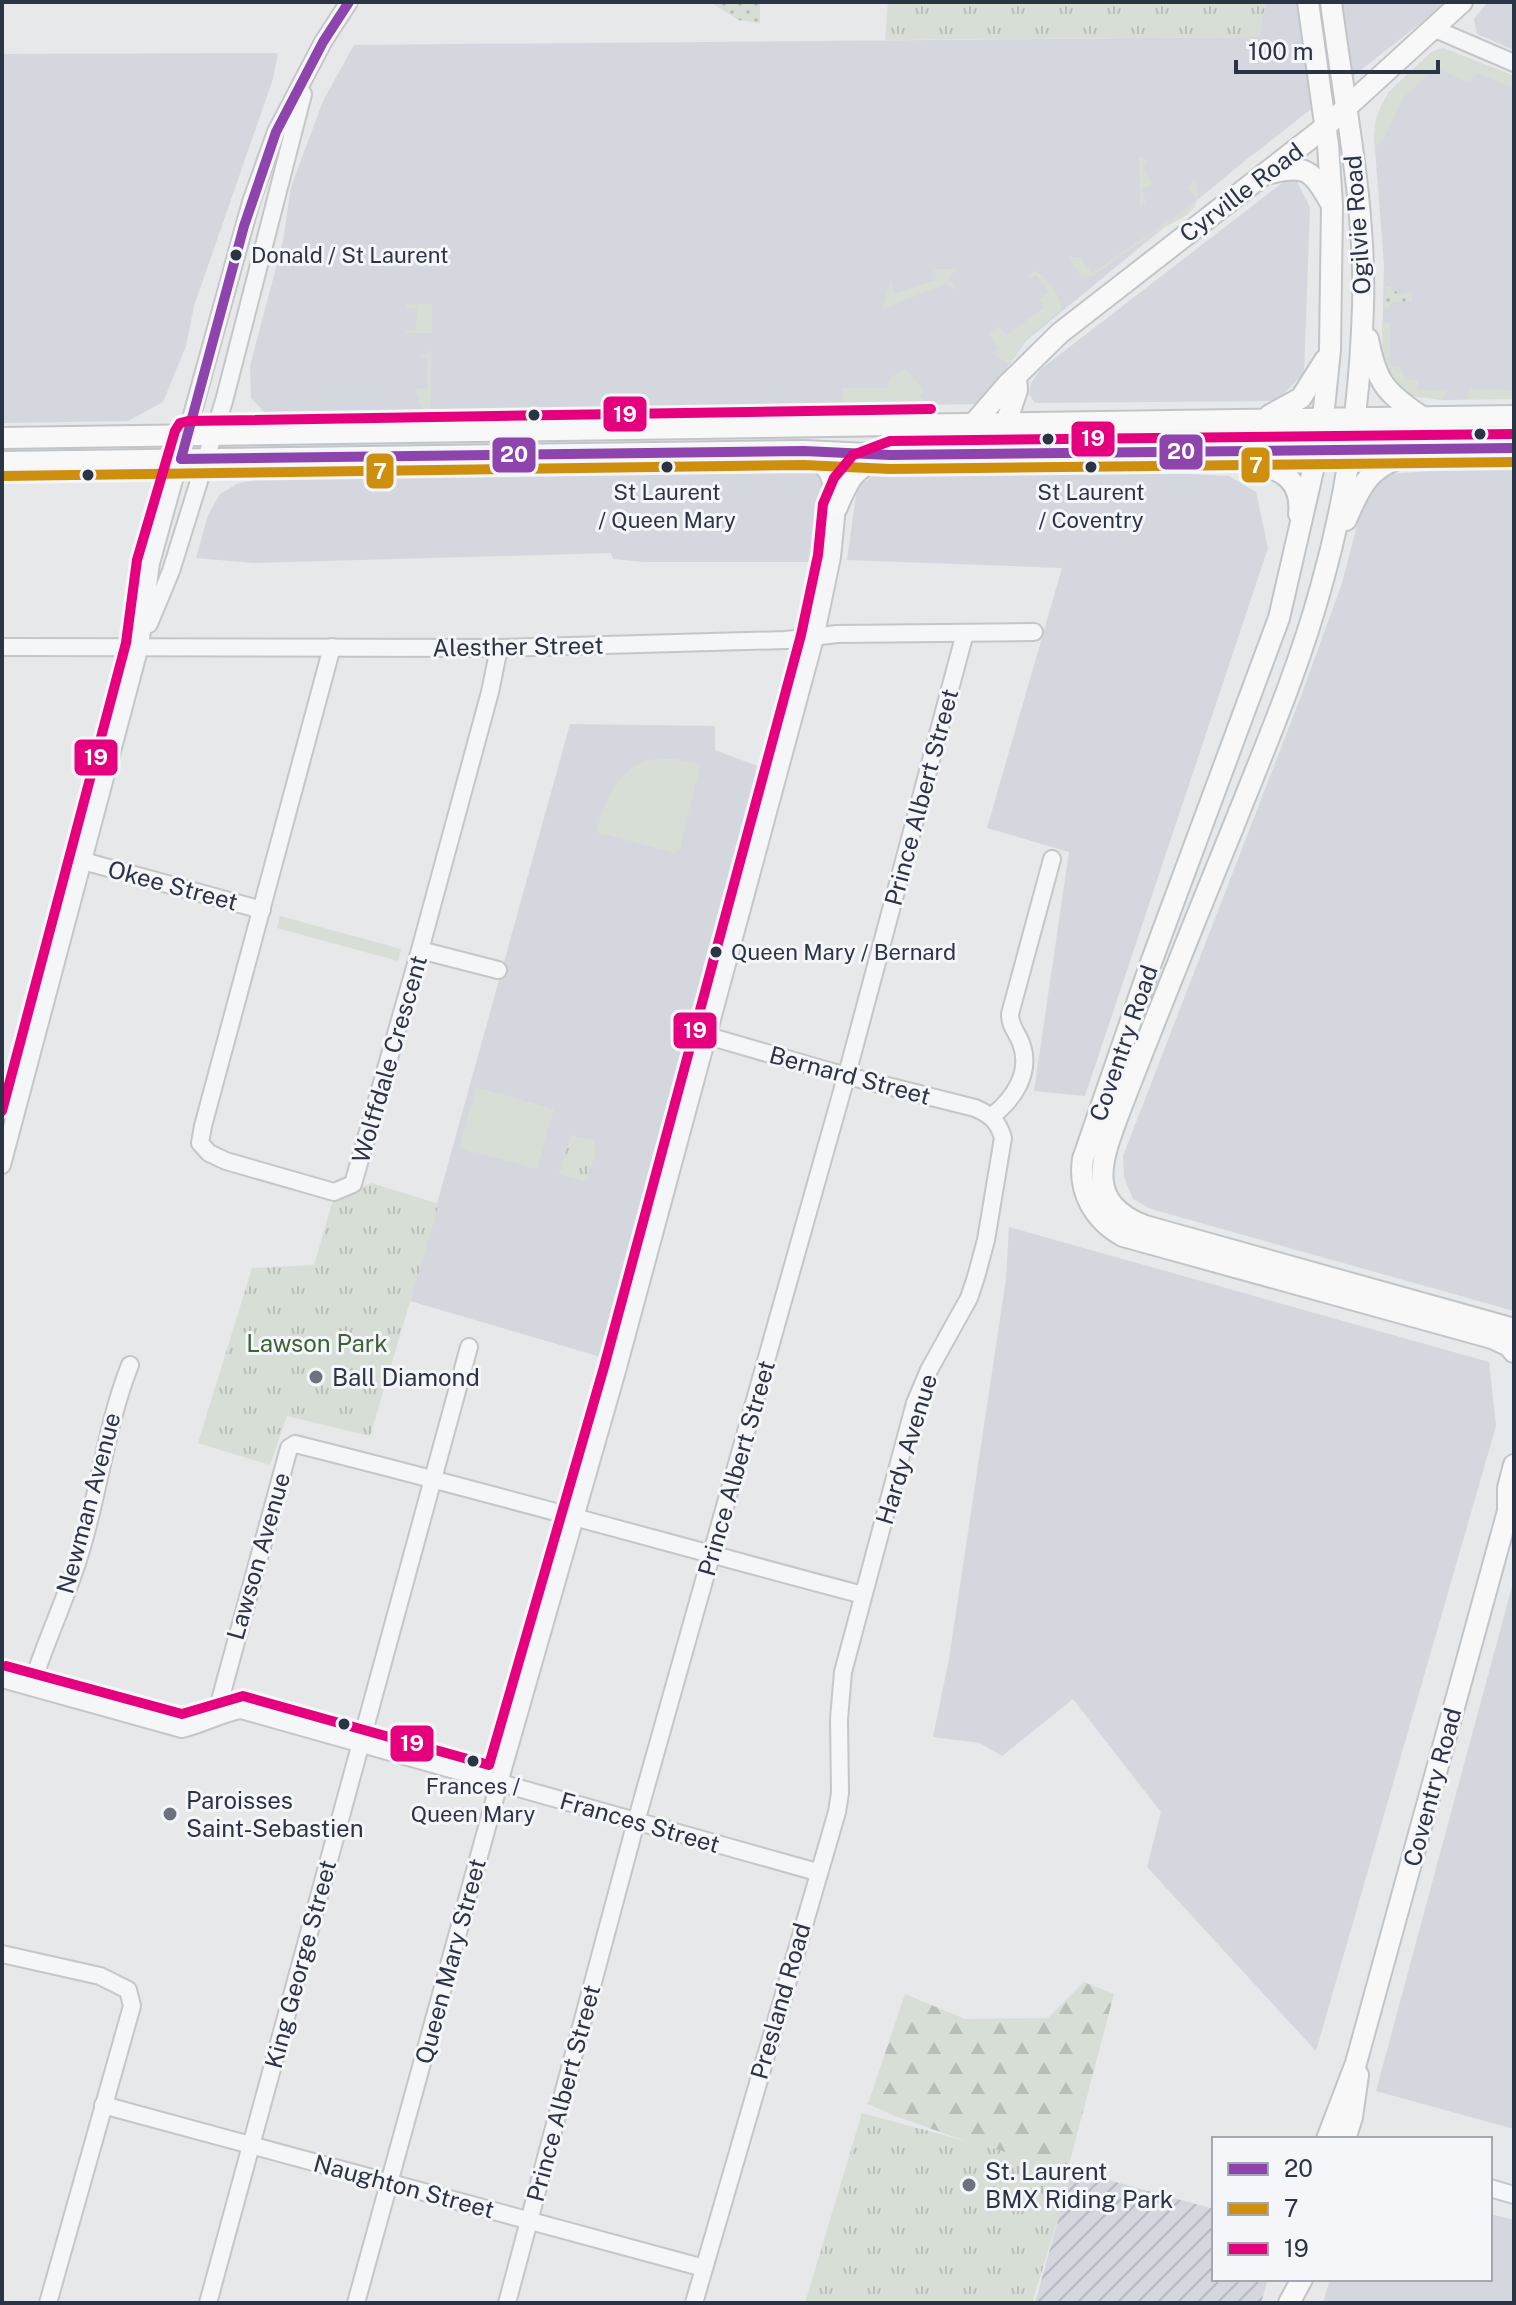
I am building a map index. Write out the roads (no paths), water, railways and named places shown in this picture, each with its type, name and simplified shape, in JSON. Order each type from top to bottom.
[{"type":"main road","name":"Ogilvie Road","points":[[1308,2],[1332,205],[1330,350],[1317,450]]},
{"type":"main road","name":"Ogilvie Road","points":[[1331,2],[1361,215],[1363,308],[1351,450]]},
{"type":"main road","name":"Cyrville Road","points":[[974,423],[1040,351],[1085,311],[1346,110],[1462,2]]},
{"type":"main road","points":[[1266,174],[1294,167],[1303,169],[1319,183],[1332,205]]},
{"type":"main road","points":[[1363,308],[1377,377],[1393,397],[1422,417]]},
{"type":"main road","points":[[1261,419],[1301,398],[1330,350]]},
{"type":"main road","points":[[1000,453],[1006,423],[1015,402],[1016,378]]},
{"type":"main road","points":[[2,438],[1514,416]]},
{"type":"main road","points":[[1329,556],[1358,491],[1373,472],[1389,462],[1432,448]]},
{"type":"main road","points":[[2,462],[804,451],[890,455],[1514,448]]},
{"type":"main road","points":[[1189,450],[1278,470],[1288,476],[1300,505],[1293,563]]},
{"type":"main road","name":"Coventry Road","points":[[1317,450],[1279,618],[1152,960],[1083,1159],[1084,1187],[1097,1216],[1123,1236],[1492,1338],[1514,1352]]},
{"type":"main road","name":"Coventry Road","points":[[1351,450],[1318,599],[1280,708],[1115,1123],[1103,1161],[1102,1181],[1114,1207],[1126,1218],[1145,1226],[1514,1329]]},
{"type":"main road","points":[[804,451],[820,459],[830,469],[837,507]]},
{"type":"main road","points":[[837,507],[847,484],[861,466],[890,455]]},
{"type":"main road","name":"Coventry Road","points":[[1328,2137],[1356,2063],[1511,1506],[1508,1488],[1514,1465]]},
{"type":"main road","name":"Coventry Road","points":[[1346,2137],[1358,2079],[1356,2063]]},
{"type":"main road","points":[[1287,2281],[1289,2303]]},
{"type":"main road","points":[[1289,2303],[1301,2281]]},
{"type":"street","points":[[2,1165],[140,646],[151,563],[249,210],[276,132],[349,2]]},
{"type":"street","points":[[1435,29],[1514,63]]},
{"type":"street","points":[[140,646],[171,571],[244,329],[294,137],[307,73]]},
{"type":"street","name":"Queen Mary Street","points":[[356,2303],[499,1782],[617,1371],[815,638],[832,557],[837,507]]},
{"type":"street","name":"Alesther Street","points":[[2,647],[499,648],[815,638],[837,634],[1034,632]]},
{"type":"street","name":"Prince Albert Street","points":[[507,2303],[636,1822],[846,1075],[965,633]]},
{"type":"street","name":"Wolffdale Crescent","points":[[332,647],[200,1143],[209,1153],[226,1161],[334,1192],[353,1184],[420,950],[490,692],[499,648]]},
{"type":"street","points":[[992,1116],[1011,1099],[1024,1067],[1022,1047],[1010,1023],[1010,1014],[1052,859]]},
{"type":"street","name":"Okee Street","points":[[83,861],[262,910]]},
{"type":"street","points":[[420,950],[498,970]]},
{"type":"street","name":"Bernard Street","points":[[708,1036],[963,1105],[992,1116]]},
{"type":"street","name":"Hardy Avenue","points":[[841,1696],[849,1641],[915,1403],[933,1362],[969,1298],[976,1277],[1002,1149],[1001,1130],[992,1116]]},
{"type":"street","name":"King George Street","points":[[208,2303],[469,1347]]},
{"type":"street","name":"Newman Avenue","points":[[31,1687],[78,1559],[115,1401],[130,1365]]},
{"type":"street","name":"Lawson Avenue","points":[[216,1715],[289,1448],[295,1444],[432,1477]]},
{"type":"street","points":[[432,1477],[863,1595]]},
{"type":"street","name":"Frances Street","points":[[2,1679],[182,1729],[202,1724],[216,1715],[241,1710],[817,1872]]},
{"type":"street","name":"Presland Road","points":[[694,2303],[817,1872],[837,1812],[841,1696]]},
{"type":"street","points":[[2,1954],[100,1976],[128,1990],[132,2006],[48,2303]]},
{"type":"street","name":"Naughton Street","points":[[103,2105],[704,2268]]},
{"type":"street","points":[[1492,2189],[1514,2195]]},
{"type":"place","name":"Donald / St Laurent","points":[[236,255]]},
{"type":"place","name":"St Laurent / Queen Mary","points":[[667,467]]},
{"type":"place","name":"St Laurent / Coventry","points":[[1091,467]]},
{"type":"place","name":"Queen Mary / Bernard","points":[[716,952]]},
{"type":"place","name":"Ball Diamond","points":[[316,1377]]},
{"type":"place","name":"Frances / Queen Mary","points":[[473,1761]]},
{"type":"place","name":"Paroisses Saint-Sebastien","points":[[170,1814]]},
{"type":"place","name":"St. Laurent BMX Riding Park","points":[[969,2185]]},
{"type":"park label","name":"Lawson Park","points":[[317,1343]]}]
